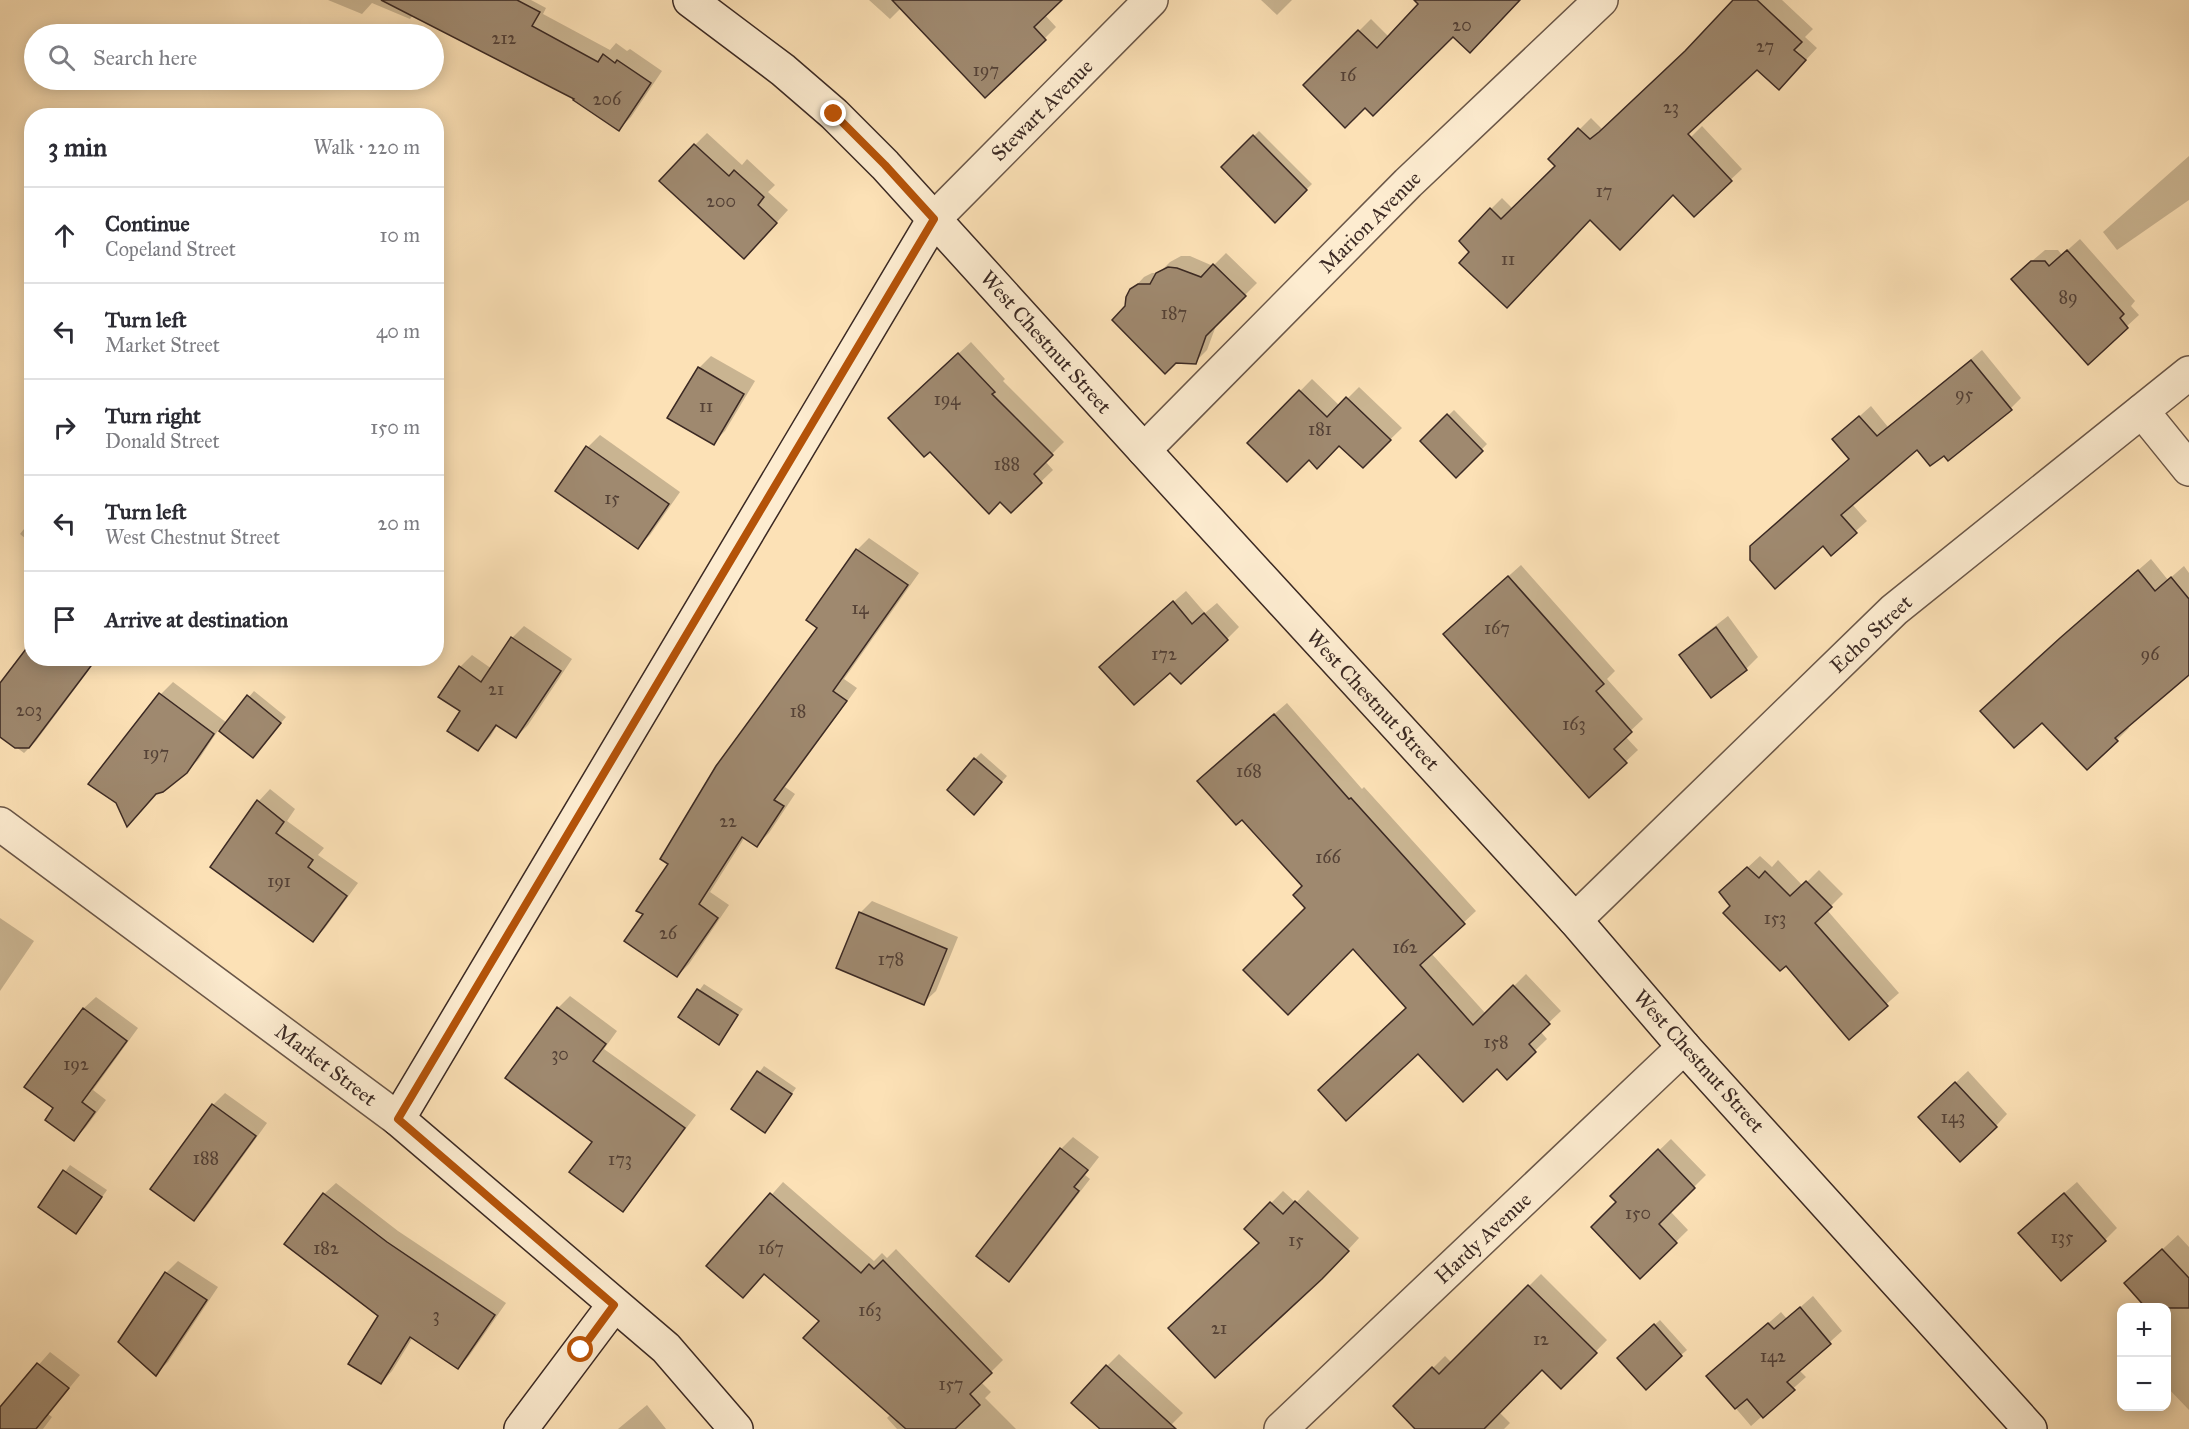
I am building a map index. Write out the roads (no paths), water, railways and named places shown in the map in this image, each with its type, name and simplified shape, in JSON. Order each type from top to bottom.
[{"type":"main road","name":"West Chestnut Street","points":[[690,0],[783,70],[834,114],[885,165],[1143,450],[1575,920],[1684,1047],[2030,1429]]},
{"type":"main road","name":"Stewart Avenue","points":[[398,1119],[934,219],[1151,0]]},
{"type":"main road","name":"Marion Avenue","points":[[1143,450],[1408,183],[1601,0]]},
{"type":"main road","name":"Echo Street","points":[[1575,920],[1894,610],[2189,373]]},
{"type":"main road","points":[[2142,411],[2189,469]]},
{"type":"main road","name":"Market Street","points":[[0,824],[398,1119],[666,1348],[736,1429]]},
{"type":"main road","name":"Hardy Avenue","points":[[1281,1429],[1684,1047]]},
{"type":"main road","points":[[521,1429],[614,1305]]}]
